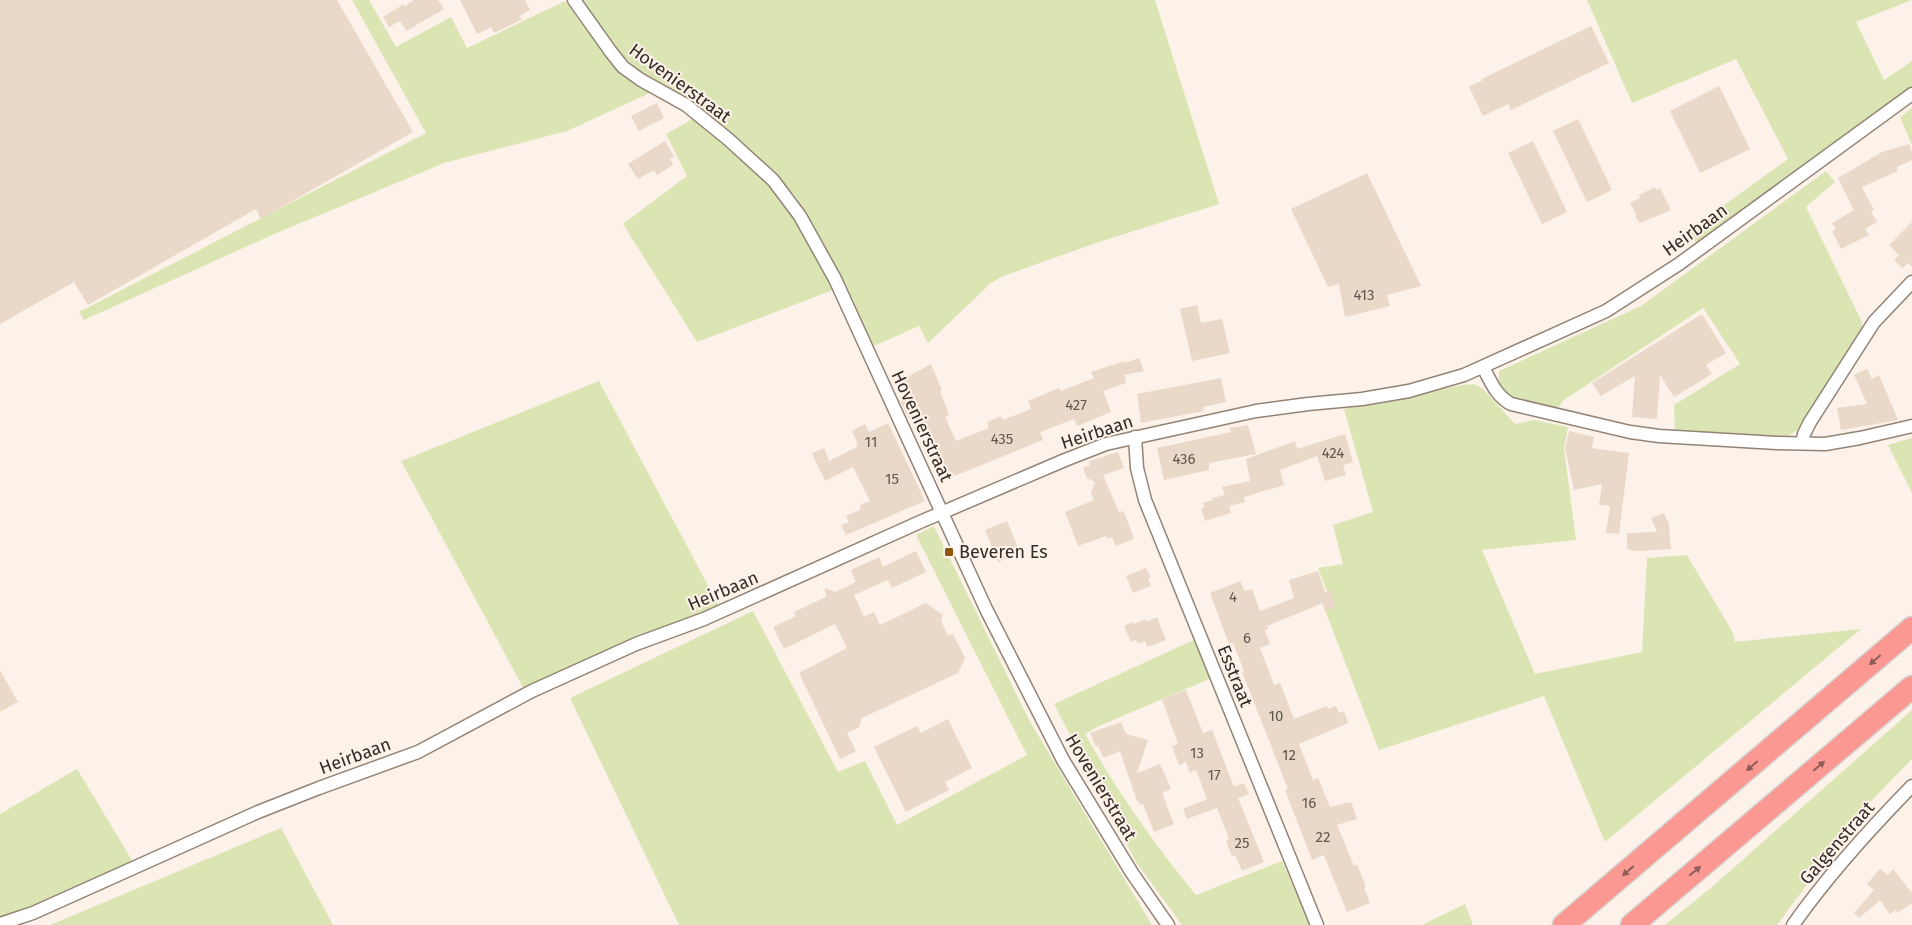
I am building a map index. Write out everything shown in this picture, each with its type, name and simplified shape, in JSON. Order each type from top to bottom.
[{"type":"highway","points":[[1564,925],[1912,628]]},
{"type":"highway","points":[[1632,925],[1912,687]]},
{"type":"street","name":"Hovenierstraat","points":[[574,0],[623,67],[641,80],[686,105],[728,139],[773,180],[800,216],[835,279],[986,609],[1063,760],[1132,873],[1168,925]]},
{"type":"street","name":"Heirbaan","points":[[0,924],[33,913],[258,812],[418,752],[532,692],[610,656],[704,619],[943,513],[1106,444],[1256,411],[1362,399],[1409,391],[1464,375],[1483,367],[1606,310],[1679,264],[1912,94]]},
{"type":"street","points":[[1802,443],[1810,422],[1874,322],[1912,282]]},
{"type":"street","points":[[1483,367],[1496,392],[1502,399],[1522,408],[1630,432],[1659,436],[1824,444],[1912,426]]},
{"type":"street","name":"Esstraat","points":[[1135,437],[1137,468],[1145,500],[1317,925]]},
{"type":"street","name":"Galgenstraat","points":[[1793,925],[1824,882],[1872,827],[1912,786]]},
{"type":"green space","points":[[352,0],[369,0],[396,47],[451,17],[467,48],[565,1],[608,59],[626,77],[650,93],[567,131],[444,163],[272,235],[84,320],[79,312],[426,133]]},
{"type":"green space","points":[[581,0],[1155,0],[1219,204],[1096,243],[1003,276],[991,283],[928,343],[919,326],[874,346],[818,233],[796,197],[764,163],[697,105],[636,68],[616,49]]},
{"type":"green space","points":[[1587,0],[1912,0],[1856,22],[1884,80],[1912,61],[1912,86],[1697,244],[1688,231],[1788,159],[1736,59],[1632,103]]},
{"type":"green space","points":[[1912,108],[1912,145],[1900,117]]},
{"type":"green space","points":[[694,118],[769,185],[786,207],[806,239],[833,290],[697,342],[623,224],[687,176],[666,134]]},
{"type":"green space","points":[[1826,171],[1835,182],[1806,207],[1861,320],[1863,330],[1809,420],[1796,431],[1784,438],[1675,432],[1674,405],[1740,364],[1703,308],[1564,400],[1556,410],[1517,401],[1503,390],[1499,382],[1499,371],[1641,306]]},
{"type":"green space","points":[[599,381],[719,606],[525,691],[401,461]]},
{"type":"green space","points":[[1474,384],[1483,389],[1515,424],[1534,420],[1568,427],[1564,449],[1576,540],[1482,550],[1535,674],[1642,652],[1647,558],[1687,555],[1733,633],[1735,642],[1861,629],[1605,842],[1544,696],[1379,750],[1321,600],[1329,596],[1318,568],[1343,564],[1333,525],[1373,512],[1344,409]]},
{"type":"green space","points":[[1912,438],[1912,493],[1888,445]]},
{"type":"green space","points":[[934,526],[1029,720],[1152,925],[679,925],[570,698],[753,611],[838,772],[865,761],[897,825],[1027,755],[916,535]]},
{"type":"green space","points":[[1196,639],[1212,678],[1099,726],[1085,734],[1137,817],[1196,895],[1282,861],[1310,925],[1182,925],[1136,862],[1054,704]]},
{"type":"green space","points":[[1912,710],[1912,759],[1862,810],[1777,925],[1665,925],[1713,886]]},
{"type":"green space","points":[[77,769],[133,862],[0,921],[0,814]]},
{"type":"green space","points":[[281,828],[333,925],[50,925]]},
{"type":"green space","points":[[1465,904],[1473,925],[1422,925]]},
{"type":"building","points":[[0,0],[337,0],[413,132],[261,219],[256,209],[88,305],[74,282],[0,324]]},
{"type":"building","points":[[414,0],[438,0],[444,9],[406,31],[400,21],[389,27],[383,17]]},
{"type":"building","points":[[460,0],[525,0],[530,10],[520,16],[521,20],[494,33],[491,27],[477,34]]},
{"type":"building","points":[[1591,26],[1609,63],[1511,110],[1508,104],[1483,116],[1469,87]]},
{"type":"building","points":[[1719,86],[1750,149],[1700,173],[1670,111]]},
{"type":"building","points":[[657,103],[664,118],[639,131],[631,116]]},
{"type":"building","points":[[1578,119],[1612,190],[1587,202],[1553,131]]},
{"type":"building","points":[[665,141],[674,156],[670,159],[673,165],[657,175],[654,170],[638,179],[628,164]]},
{"type":"building","points":[[1533,141],[1567,212],[1542,224],[1508,153]]},
{"type":"building","points":[[1909,144],[1912,160],[1897,167],[1898,171],[1862,187],[1874,210],[1871,212],[1877,222],[1865,229],[1869,235],[1841,249],[1832,231],[1836,229],[1832,223],[1854,210],[1838,178],[1882,152]]},
{"type":"building","points":[[1367,173],[1421,286],[1387,295],[1390,306],[1345,317],[1339,284],[1328,287],[1291,209]]},
{"type":"building","points":[[1655,187],[1656,190],[1660,188],[1671,210],[1640,223],[1630,203],[1640,198],[1639,195]]},
{"type":"building","points":[[1912,222],[1912,267],[1908,263],[1902,268],[1894,260],[1899,255],[1889,245]]},
{"type":"building","points":[[1197,305],[1201,323],[1222,319],[1230,353],[1192,361],[1180,309]]},
{"type":"building","points":[[1702,314],[1726,353],[1706,365],[1712,374],[1674,397],[1660,375],[1657,419],[1632,417],[1635,376],[1601,396],[1592,383]]},
{"type":"building","points":[[1139,358],[1144,371],[1124,375],[1126,383],[1103,391],[1111,412],[1077,426],[1074,419],[1040,432],[1043,440],[947,479],[917,415],[909,419],[900,400],[910,395],[902,380],[931,364],[942,390],[940,391],[949,415],[945,417],[956,441],[989,428],[987,422],[1001,416],[1003,420],[1031,409],[1028,401],[1059,388],[1061,391],[1094,378],[1091,372]]},
{"type":"building","points":[[1867,369],[1872,379],[1879,375],[1898,420],[1841,430],[1837,408],[1867,404],[1854,375]]},
{"type":"building","points":[[1221,378],[1226,402],[1203,407],[1204,411],[1141,423],[1137,394]]},
{"type":"building","points":[[888,423],[925,501],[846,535],[841,525],[849,522],[846,516],[861,509],[860,505],[870,501],[853,467],[825,481],[812,453],[824,448],[829,461],[857,447],[856,445],[858,444],[852,431],[865,424],[869,432]]},
{"type":"building","points":[[1248,425],[1256,454],[1209,463],[1209,470],[1164,480],[1157,448],[1231,432],[1230,428]]},
{"type":"building","points":[[1569,431],[1594,437],[1592,448],[1629,453],[1619,534],[1606,533],[1610,506],[1599,505],[1602,484],[1574,490],[1565,448]]},
{"type":"building","points":[[1345,434],[1353,462],[1343,465],[1346,475],[1325,481],[1317,456],[1280,470],[1284,485],[1244,497],[1245,502],[1229,506],[1231,513],[1205,521],[1201,509],[1204,508],[1203,503],[1213,500],[1212,498],[1225,495],[1222,487],[1250,481],[1246,459],[1295,441],[1297,449]]},
{"type":"building","points":[[1118,452],[1124,468],[1103,475],[1119,512],[1123,511],[1126,517],[1134,539],[1116,546],[1112,537],[1107,539],[1106,536],[1078,546],[1065,512],[1094,500],[1091,493],[1095,482],[1087,478],[1083,468],[1090,465],[1089,461]]},
{"type":"building","points":[[1664,513],[1669,524],[1671,549],[1636,551],[1627,549],[1627,533],[1657,532],[1651,518]]},
{"type":"building","points":[[1007,521],[1020,553],[998,562],[985,530]]},
{"type":"building","points":[[916,551],[926,572],[892,588],[888,580],[854,595],[864,617],[874,612],[880,625],[926,603],[943,615],[941,621],[948,636],[953,634],[965,658],[958,673],[862,718],[859,727],[847,733],[856,751],[840,759],[799,673],[847,648],[835,624],[784,649],[773,627],[796,616],[794,612],[826,597],[825,588],[835,592],[856,582],[851,570],[879,557],[883,567]]},
{"type":"building","points":[[1146,568],[1151,578],[1148,579],[1151,586],[1133,593],[1126,576]]},
{"type":"building","points":[[1318,571],[1325,592],[1330,590],[1336,607],[1325,611],[1323,603],[1267,626],[1268,629],[1265,630],[1270,644],[1260,648],[1274,685],[1280,683],[1294,719],[1327,706],[1328,709],[1336,706],[1339,713],[1344,711],[1348,723],[1299,744],[1313,780],[1318,778],[1330,807],[1351,802],[1357,819],[1337,825],[1354,866],[1357,864],[1370,903],[1347,912],[1324,855],[1312,860],[1285,790],[1288,789],[1242,672],[1244,671],[1233,643],[1229,644],[1210,593],[1240,581],[1245,591],[1252,589],[1260,611],[1294,598],[1289,580]]},
{"type":"building","points":[[1157,617],[1166,640],[1147,647],[1145,641],[1138,644],[1136,640],[1131,642],[1124,626],[1145,619],[1146,622]]},
{"type":"building","points":[[0,670],[18,702],[0,712]]},
{"type":"building","points":[[1186,690],[1203,733],[1212,730],[1234,787],[1244,783],[1249,794],[1238,798],[1264,862],[1242,871],[1235,855],[1232,856],[1226,841],[1229,839],[1217,808],[1187,819],[1183,809],[1207,799],[1196,770],[1190,773],[1186,762],[1179,765],[1172,746],[1178,744],[1162,699]]},
{"type":"building","points":[[948,719],[972,768],[945,782],[949,790],[906,812],[874,747],[917,726],[921,733]]},
{"type":"building","points":[[1121,722],[1126,734],[1148,740],[1137,773],[1160,764],[1171,789],[1162,793],[1174,824],[1154,832],[1143,804],[1140,805],[1137,801],[1120,751],[1104,758],[1098,746],[1096,747],[1090,733]]},
{"type":"building","points":[[1880,869],[1888,875],[1893,869],[1912,893],[1912,903],[1897,913],[1896,910],[1890,914],[1880,900],[1859,918],[1854,913],[1874,890],[1867,884]]},
{"type":"place","name":"Beveren Es","points":[[949,552]]}]
